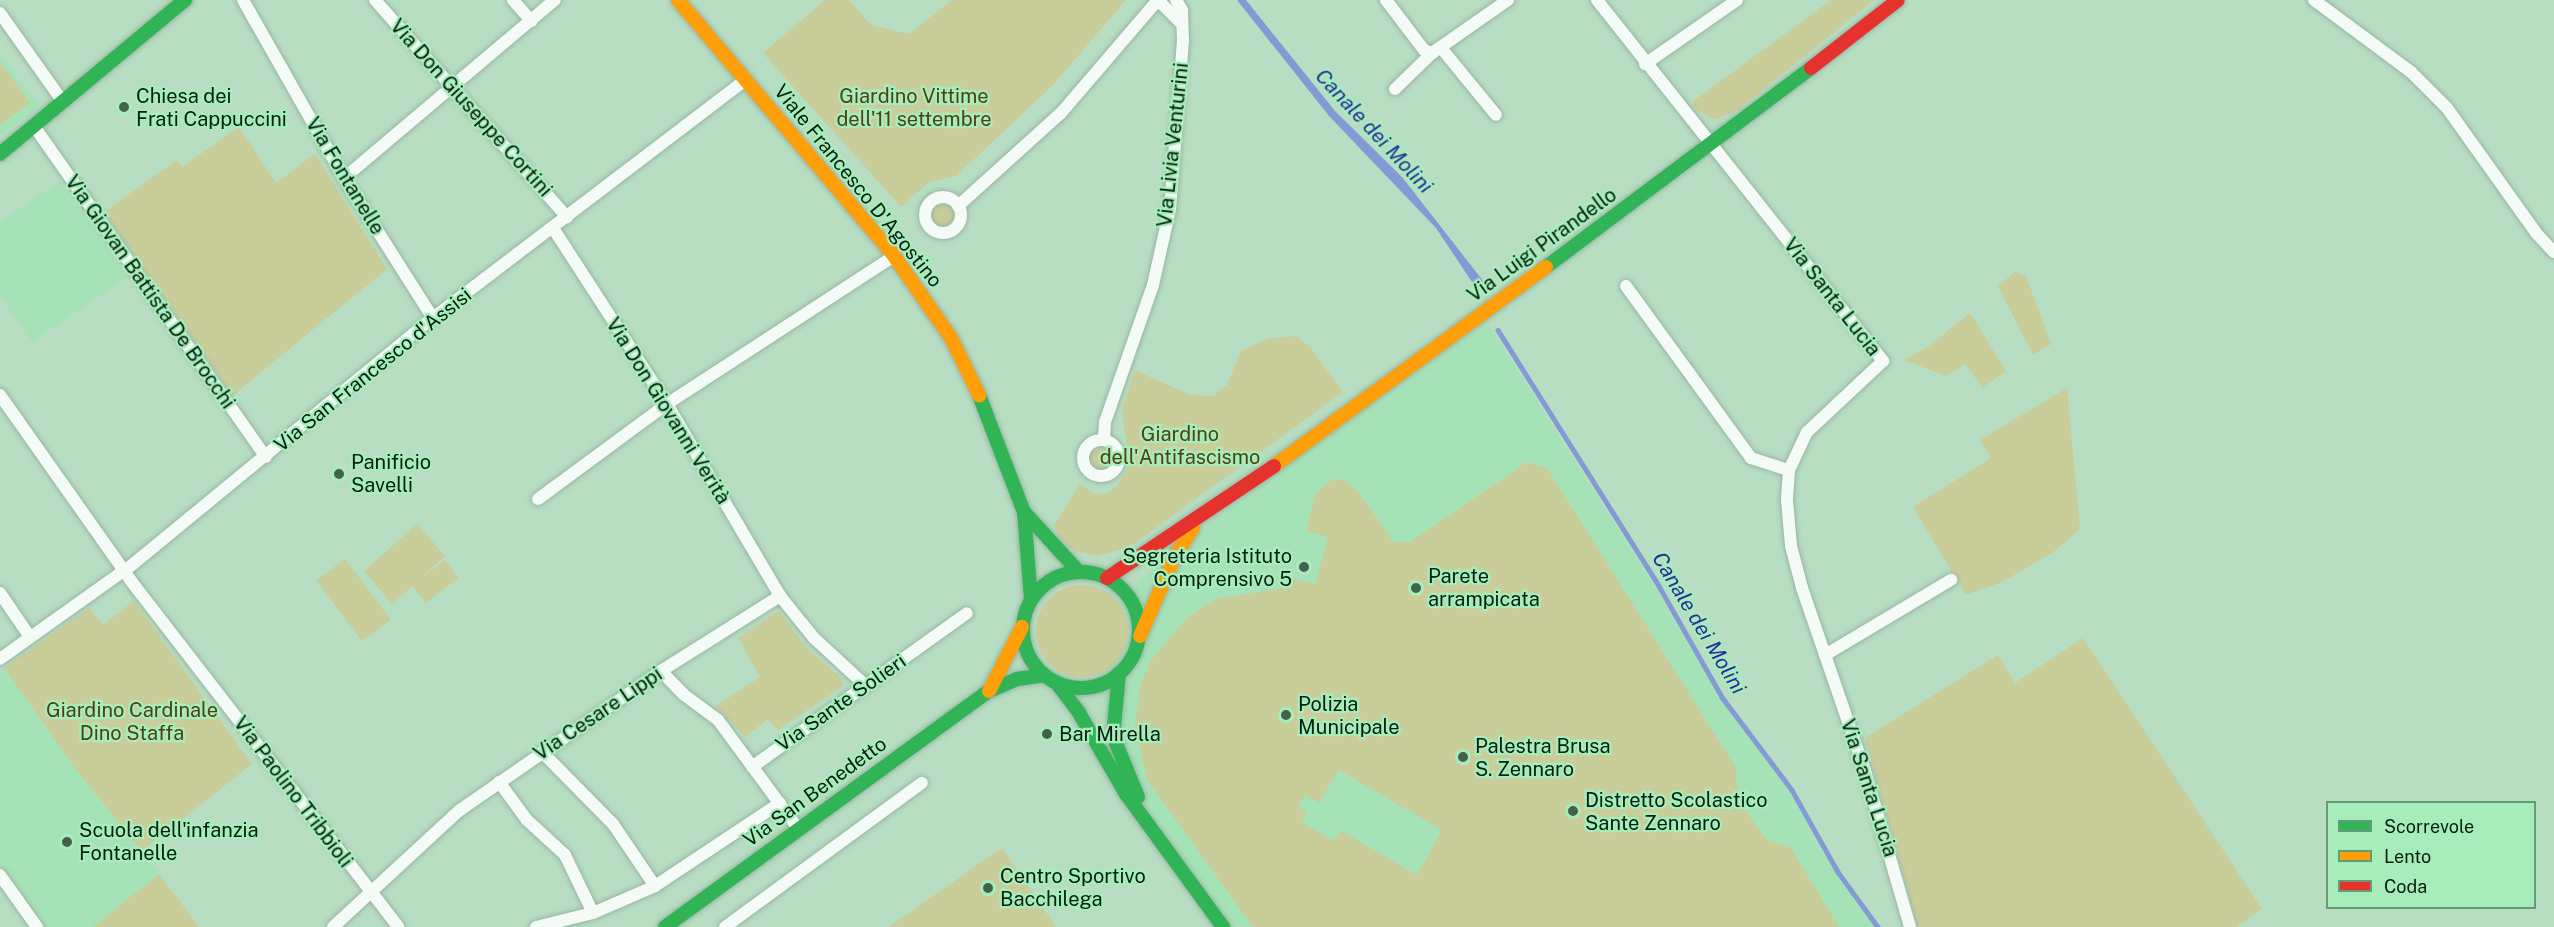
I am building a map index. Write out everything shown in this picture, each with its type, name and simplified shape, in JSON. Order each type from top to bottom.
[{"type":"street","points":[[0,154],[184,0]]},
{"type":"street","name":"Via Fontanelle","points":[[243,0],[344,178],[433,318]]},
{"type":"street","name":"Via Don Giuseppe Cortini","points":[[375,0],[567,217]]},
{"type":"street","points":[[513,0],[531,21]]},
{"type":"street","points":[[344,178],[555,0]]},
{"type":"street","name":"Viale Francesco D'Agostino","points":[[678,0],[894,255],[951,338],[973,380],[1024,513],[1031,599],[1023,626],[1028,653],[1079,713],[1098,752],[1223,927]]},
{"type":"street","points":[[958,206],[1061,113],[1158,0],[1180,22]]},
{"type":"street","name":"Via Livia Venturini","points":[[1104,440],[1105,422],[1153,285],[1170,209],[1179,129],[1183,41],[1180,22],[1182,10],[1176,0]]},
{"type":"street","points":[[1386,0],[1424,50],[1437,51],[1496,115]]},
{"type":"street","points":[[1395,89],[1437,51],[1508,0]]},
{"type":"street","name":"Via Santa Lucia","points":[[1598,0],[1645,64],[1883,361],[1807,432],[1789,470],[1787,500],[1791,546],[1865,771],[1910,927]]},
{"type":"street","points":[[1645,64],[1737,0]]},
{"type":"street","name":"Via Luigi Pirandello","points":[[1107,578],[1204,516],[1711,147],[1898,0]]},
{"type":"street","points":[[2314,0],[2411,72],[2446,108],[2536,233],[2554,252]]},
{"type":"street","points":[[0,14],[63,102]]},
{"type":"street","name":"Via San Francesco d'Assisi","points":[[0,659],[124,570],[266,457],[433,318],[745,80]]},
{"type":"street","name":"Via Giovan Battista De Brocchi","points":[[34,126],[266,457]]},
{"type":"street","name":"Via Don Giovanni Verità","points":[[553,228],[667,404],[780,596]]},
{"type":"street","points":[[538,499],[667,404],[894,255]]},
{"type":"street","points":[[1626,286],[1751,458],[1789,470]]},
{"type":"street","name":"Via Paolino Tribbioli","points":[[0,395],[124,570],[398,927]]},
{"type":"street","name":"Viale Francesco D'Agostino","points":[[1024,513],[1078,572]]},
{"type":"street","name":"Via Luigi Pirandello","points":[[1137,643],[1174,558],[1186,536],[1204,516]]},
{"type":"street","points":[[1031,599],[1051,580],[1078,572],[1107,578],[1133,605],[1137,643]]},
{"type":"street","points":[[1825,655],[1951,580]]},
{"type":"street","points":[[0,593],[30,637]]},
{"type":"street","points":[[780,596],[814,638],[866,686]]},
{"type":"street","name":"Via Cesare Lippi","points":[[333,927],[460,810],[661,670],[780,596]]},
{"type":"street","name":"Via Sante Solieri","points":[[752,767],[967,613]]},
{"type":"street","name":"Via San Benedetto","points":[[989,691],[1023,626]]},
{"type":"street","name":"Viale Francesco D'Agostino","points":[[1137,643],[1119,674],[1113,736],[1153,828]]},
{"type":"street","points":[[661,670],[683,694],[717,720],[797,827]]},
{"type":"street","points":[[1050,678],[1088,687],[1119,674]]},
{"type":"street","name":"Via San Benedetto","points":[[665,927],[797,827],[989,691],[1017,679],[1050,678]]},
{"type":"street","points":[[1098,752],[1113,736]]},
{"type":"street","points":[[542,752],[613,824],[654,886]]},
{"type":"street","points":[[499,783],[526,820],[565,855],[593,913]]},
{"type":"street","points":[[725,927],[922,783]]},
{"type":"street","points":[[536,927],[593,913],[654,886],[780,803]]},
{"type":"street","points":[[0,875],[38,927]]},
{"type":"shaded area","points":[[0,55],[39,106],[0,136]]},
{"type":"shaded area","points":[[60,181],[127,277],[32,342],[0,295],[0,222]]},
{"type":"shaded area","points":[[1486,321],[1731,706],[1774,763],[1875,927],[1230,927],[1128,781],[1107,719],[1091,630],[1143,578],[1312,442]]},
{"type":"shaded area","name":"Scuola dell'infanzia Fontanelle","points":[[4,668],[80,775],[159,874],[93,927],[43,927],[0,867],[0,671]]},
{"type":"green space","name":"Giardino Vittime dell'11 settembre","points":[[825,0],[849,0],[871,25],[909,34],[952,0],[1126,0],[1052,86],[956,176],[929,182],[901,207],[763,53]]},
{"type":"green space","points":[[1831,0],[1874,0],[1738,110],[1715,120],[1697,111],[1692,102]]},
{"type":"green space","points":[[0,62],[30,103],[0,125]]},
{"type":"green space","points":[[239,127],[276,183],[315,154],[387,269],[233,395],[104,212],[177,160],[182,167]]},
{"type":"green space","points":[[943,204],[951,207],[954,215],[951,223],[943,226],[935,223],[932,215],[935,207]]},
{"type":"green space","points":[[2015,272],[2026,276],[2051,344],[2033,355],[1998,286]]},
{"type":"green space","points":[[1970,313],[2006,371],[1983,388],[1965,364],[1946,376],[1904,360],[1928,347]]},
{"type":"green space","name":"Giardino dell'Antifascismo","points":[[1296,336],[1310,347],[1343,392],[1128,548],[1096,556],[1075,551],[1060,540],[1054,525],[1080,484],[1095,494],[1109,493],[1120,482],[1129,463],[1122,410],[1135,370],[1190,395],[1213,396],[1227,385],[1241,351],[1267,339]]},
{"type":"green space","points":[[2067,388],[2080,529],[2052,553],[2002,582],[1966,595],[1913,507],[1991,458],[1980,440]]},
{"type":"green space","points":[[1101,444],[1111,448],[1115,458],[1111,468],[1101,472],[1091,468],[1087,458],[1091,448]]},
{"type":"green space","points":[[1527,462],[1547,468],[1735,766],[1739,802],[1767,840],[1791,848],[1839,927],[1253,927],[1147,780],[1135,728],[1140,686],[1150,662],[1186,618],[1216,599],[1289,587],[1293,579],[1315,584],[1328,537],[1306,531],[1315,495],[1330,481],[1343,479],[1357,490],[1393,541],[1402,543],[1411,541]],"holes":[[[1339,770],[1442,830],[1417,875],[1340,830],[1334,841],[1302,822],[1307,812],[1298,807],[1305,795],[1319,803]]]},
{"type":"green space","points":[[417,524],[445,556],[418,581],[445,560],[458,578],[426,603],[412,586],[392,604],[364,571]]},
{"type":"green space","points":[[345,559],[391,620],[362,641],[316,581]]},
{"type":"green space","points":[[1082,585],[1100,589],[1114,599],[1124,613],[1128,631],[1124,649],[1114,663],[1100,673],[1082,677],[1064,673],[1050,663],[1040,649],[1036,631],[1040,613],[1050,599],[1064,589]]},
{"type":"green space","name":"Giardino Cardinale Dino Staffa","points":[[134,601],[252,764],[142,851],[80,775],[4,668],[89,608],[103,625]]},
{"type":"green space","points":[[779,611],[806,647],[842,679],[843,686],[778,730],[768,719],[745,737],[716,706],[760,677],[738,638]]},
{"type":"green space","points":[[2083,638],[2262,909],[2236,927],[1918,927],[1865,738],[1998,655],[2015,683]]},
{"type":"green space","name":"Centro Sportivo Bacchilega","points":[[1003,849],[1056,927],[889,927],[997,851]]},
{"type":"green space","points":[[159,874],[199,927],[93,927]]},
{"type":"water","points":[[1237,0],[1246,0],[1335,111],[1402,177],[1484,282],[1476,288],[1436,228],[1329,116]]},
{"type":"waterway","name":"Canale dei Molini","points":[[1498,330],[1659,586],[1722,697],[1792,790],[1838,872],[1878,927]]},
{"type":"traffic: fast","points":[[0,154],[185,0]]},
{"type":"traffic: fast","points":[[1546,267],[1811,68]]},
{"type":"traffic: fast","points":[[979,395],[1024,512],[1031,599]]},
{"type":"traffic: fast","points":[[1025,513],[1078,571]]},
{"type":"traffic: fast","points":[[1081,572],[1103,577],[1122,589],[1134,608],[1139,630],[1134,652],[1122,671],[1103,683],[1081,688],[1059,683],[1040,671],[1028,652],[1023,630],[1028,608],[1040,589],[1059,577],[1081,572]]},
{"type":"traffic: fast","points":[[1119,673],[1113,736],[1138,797]]},
{"type":"traffic: fast","points":[[665,927],[989,691],[1017,679],[1044,675]]},
{"type":"traffic: fast","points":[[1056,682],[1079,713],[1126,794],[1223,927]]},
{"type":"traffic: slow","points":[[678,0],[894,256],[951,338],[979,395]]},
{"type":"traffic: slow","points":[[1274,466],[1546,267]]},
{"type":"traffic: slow","points":[[1140,636],[1174,558],[1193,528]]},
{"type":"traffic: slow","points":[[989,691],[1022,627]]},
{"type":"traffic: jam","points":[[1811,68],[1898,0]]},
{"type":"traffic: jam","points":[[1107,578],[1274,466]]},
{"type":"place","name":"Chiesa dei Frati Cappuccini","points":[[124,107]]},
{"type":"place","name":"Panificio Savelli","points":[[339,474]]},
{"type":"place","name":"Segreteria Istituto Comprensivo 5","points":[[1304,567]]},
{"type":"place","name":"Parete arrampicata","points":[[1416,588]]},
{"type":"place","name":"Polizia Municipale","points":[[1286,715]]},
{"type":"place","name":"Bar Mirella","points":[[1047,734]]},
{"type":"place","name":"Palestra Brusa S. Zennaro","points":[[1463,757]]},
{"type":"place","name":"Distretto Scolastico Sante Zennaro","points":[[1573,811]]},
{"type":"place","name":"Scuola dell'infanzia Fontanelle","points":[[67,842]]},
{"type":"place","name":"Centro Sportivo Bacchilega","points":[[988,888]]}]
